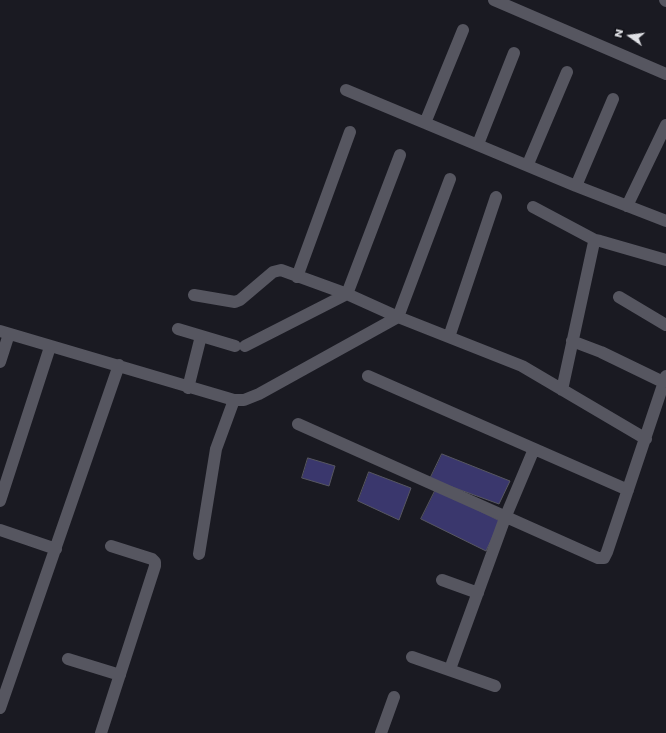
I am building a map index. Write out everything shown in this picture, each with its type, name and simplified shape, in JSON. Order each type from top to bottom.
[{"type":"street","points":[[494,0],[519,5],[666,74]]},
{"type":"street","points":[[425,123],[463,30]]},
{"type":"street","points":[[478,144],[514,53]]},
{"type":"street","points":[[528,164],[567,72]]},
{"type":"street","points":[[346,90],[528,164],[576,186],[666,221]]},
{"type":"street","points":[[576,186],[613,99]]},
{"type":"street","points":[[627,206],[666,125]]},
{"type":"street","points":[[297,277],[350,132]]},
{"type":"street","points":[[178,329],[240,346],[347,294],[400,155]]},
{"type":"street","points":[[0,362],[4,333],[119,365],[188,388],[234,400],[244,400],[259,394],[398,317],[450,179]]},
{"type":"street","points":[[449,337],[496,197]]},
{"type":"street","points":[[533,207],[595,240],[666,260]]},
{"type":"street","points":[[562,390],[595,240]]},
{"type":"street","points":[[194,294],[235,302],[277,270],[347,294],[398,317],[522,366],[646,439]]},
{"type":"street","points":[[619,297],[666,325]]},
{"type":"street","points":[[188,388],[201,336]]},
{"type":"street","points":[[298,424],[506,518],[598,558],[604,558],[646,439],[665,379],[572,341]]},
{"type":"street","points":[[0,501],[50,347]]},
{"type":"street","points":[[0,708],[119,365]]},
{"type":"street","points":[[368,376],[628,490]]},
{"type":"street","points":[[199,554],[216,449],[234,400]]},
{"type":"street","points":[[450,669],[506,518],[534,449]]},
{"type":"street","points":[[0,530],[56,549]]},
{"type":"street","points":[[101,733],[155,566],[155,562],[152,559],[111,546]]},
{"type":"street","points":[[442,580],[478,593]]},
{"type":"street","points":[[412,657],[450,669],[495,686]]},
{"type":"street","points":[[68,659],[120,674]]},
{"type":"street","points":[[381,733],[394,697]]},
{"type":"building","points":[[442,454],[510,481],[499,504],[430,479]]},
{"type":"building","points":[[308,458],[335,466],[329,486],[302,478]]},
{"type":"building","points":[[369,472],[411,488],[399,520],[358,501]]},
{"type":"building","points":[[436,489],[500,521],[486,551],[421,519]]}]
